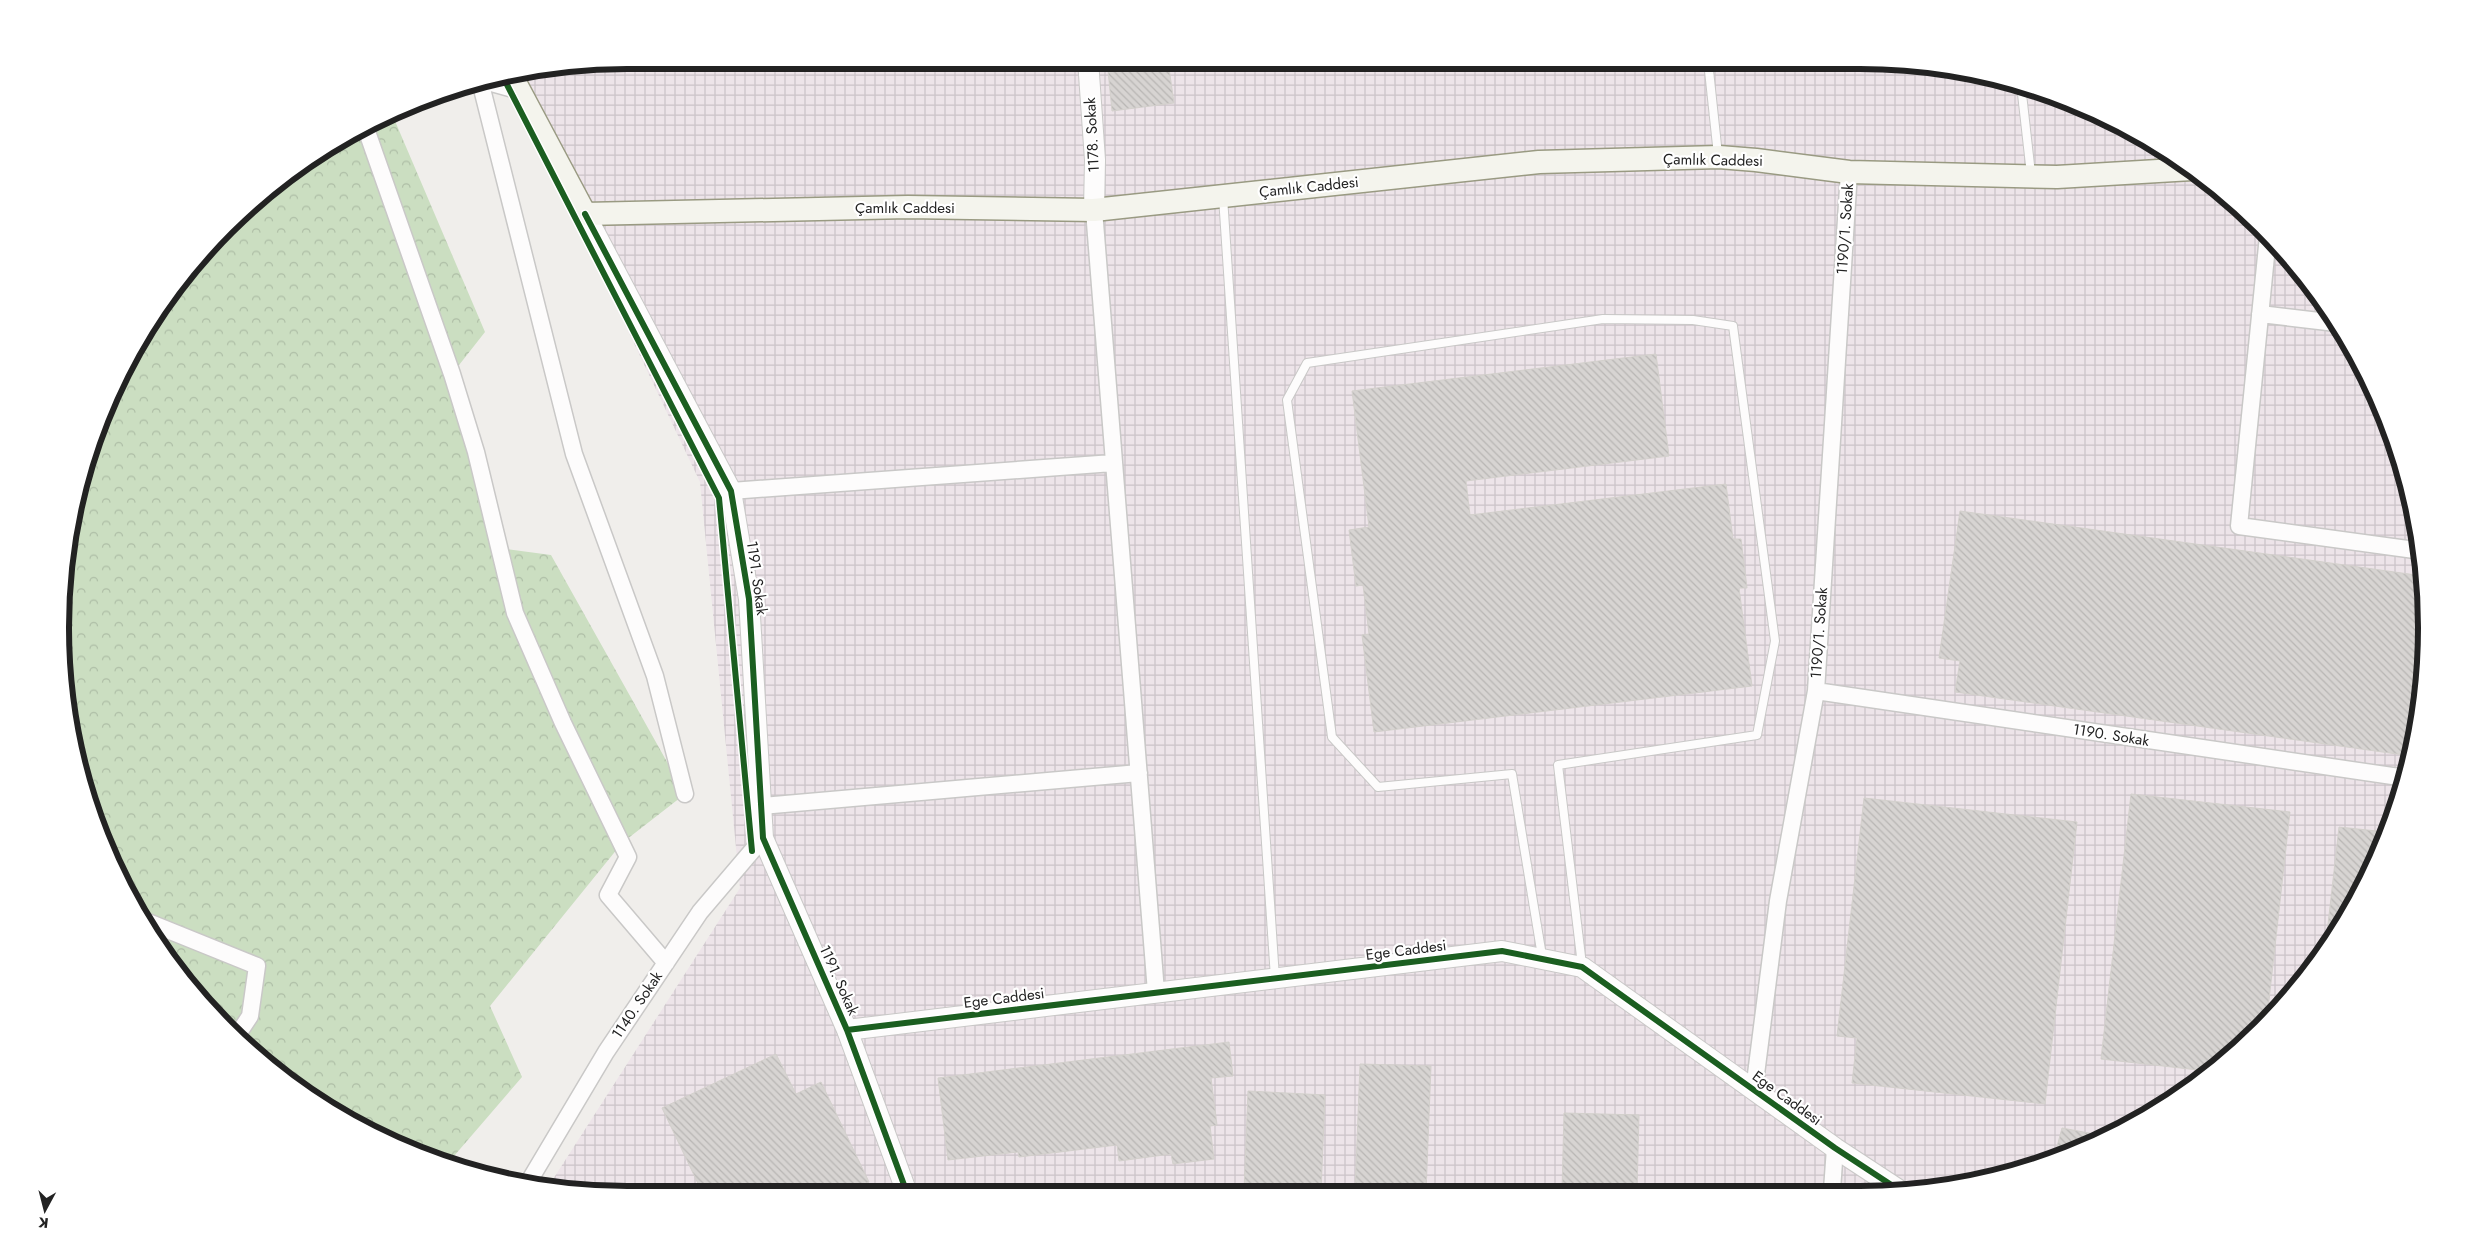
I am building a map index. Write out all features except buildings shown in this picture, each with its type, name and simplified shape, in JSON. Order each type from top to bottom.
[{"type":"main road","points":[[515,82],[585,214]]},
{"type":"main road","name":"Çamlık Caddesi","points":[[585,214],[908,207],[1094,210],[1539,162],[1719,157],[1849,172],[2057,177],[2180,170]]},
{"type":"street","name":"1178. Sokak","points":[[1089,69],[1095,160],[1094,210]]},
{"type":"street","points":[[483,88],[574,454],[655,676],[685,794]]},
{"type":"street","points":[[367,133],[452,374],[476,452],[515,613],[563,724],[628,857],[608,896],[666,963]]},
{"type":"street","name":"1190/1. Sokak","points":[[1754,1090],[1778,901],[1816,691],[1849,172]]},
{"type":"street","points":[[1094,210],[1156,992]]},
{"type":"street","name":"1191. Sokak","points":[[585,214],[731,491],[749,599],[763,838],[847,1030],[904,1186]]},
{"type":"street","points":[[2267,245],[2239,526],[2412,550]]},
{"type":"street","points":[[2260,314],[2327,322]]},
{"type":"street","points":[[731,491],[1113,462]]},
{"type":"street","name":"1190. Sokak","points":[[1816,691],[2398,777]]},
{"type":"street","points":[[761,806],[1139,772]]},
{"type":"street","name":"1140. Sokak","points":[[531,1178],[606,1052],[700,912],[763,838]]},
{"type":"street","points":[[155,925],[257,966],[250,1016],[240,1031]]},
{"type":"street","name":"Ege Caddesi","points":[[847,1030],[1502,951],[1582,968],[1835,1148],[1892,1185]]},
{"type":"street","points":[[1832,1186],[1835,1148]]},
{"type":"lane","points":[[1709,69],[1719,157]]},
{"type":"lane","points":[[2022,93],[2031,176]]},
{"type":"lane","points":[[1223,196],[1275,978]]},
{"type":"lane","points":[[1543,961],[1512,774],[1378,787],[1332,737],[1287,400],[1307,362],[1603,319],[1693,320],[1733,326],[1775,641],[1757,735],[1558,765],[1582,968]]},
{"type":"shaded area","points":[[628,69],[1860,69],[1896,70],[1969,79],[2039,98],[2073,111],[2107,126],[2170,163],[2200,184],[2255,232],[2303,287],[2324,317],[2361,380],[2376,414],[2389,448],[2408,518],[2417,591],[2418,628],[2417,664],[2408,737],[2389,807],[2361,875],[2324,938],[2303,968],[2255,1023],[2200,1071],[2170,1092],[2107,1129],[2039,1157],[1969,1176],[1896,1185],[1860,1186],[628,1186],[591,1185],[552,1181],[740,888],[700,482],[509,81],[591,70]]},
{"type":"green space","points":[[394,120],[485,332],[452,374],[499,548],[551,555],[685,794],[622,843],[490,1006],[522,1077],[452,1158],[380,1129],[348,1111],[287,1071],[259,1048],[232,1023],[184,968],[163,938],[126,875],[98,807],[79,737],[74,700],[70,664],[70,591],[79,518],[98,448],[126,380],[163,317],[184,287],[232,232],[287,184],[317,163]]},
{"type":"cycle path","points":[[506,82],[719,498],[752,851]]},
{"type":"cycle path","points":[[585,214],[731,491],[749,599],[763,838],[847,1030],[904,1186]]},
{"type":"cycle path","points":[[847,1030],[1502,951],[1582,967],[1835,1148],[1892,1185]]}]
